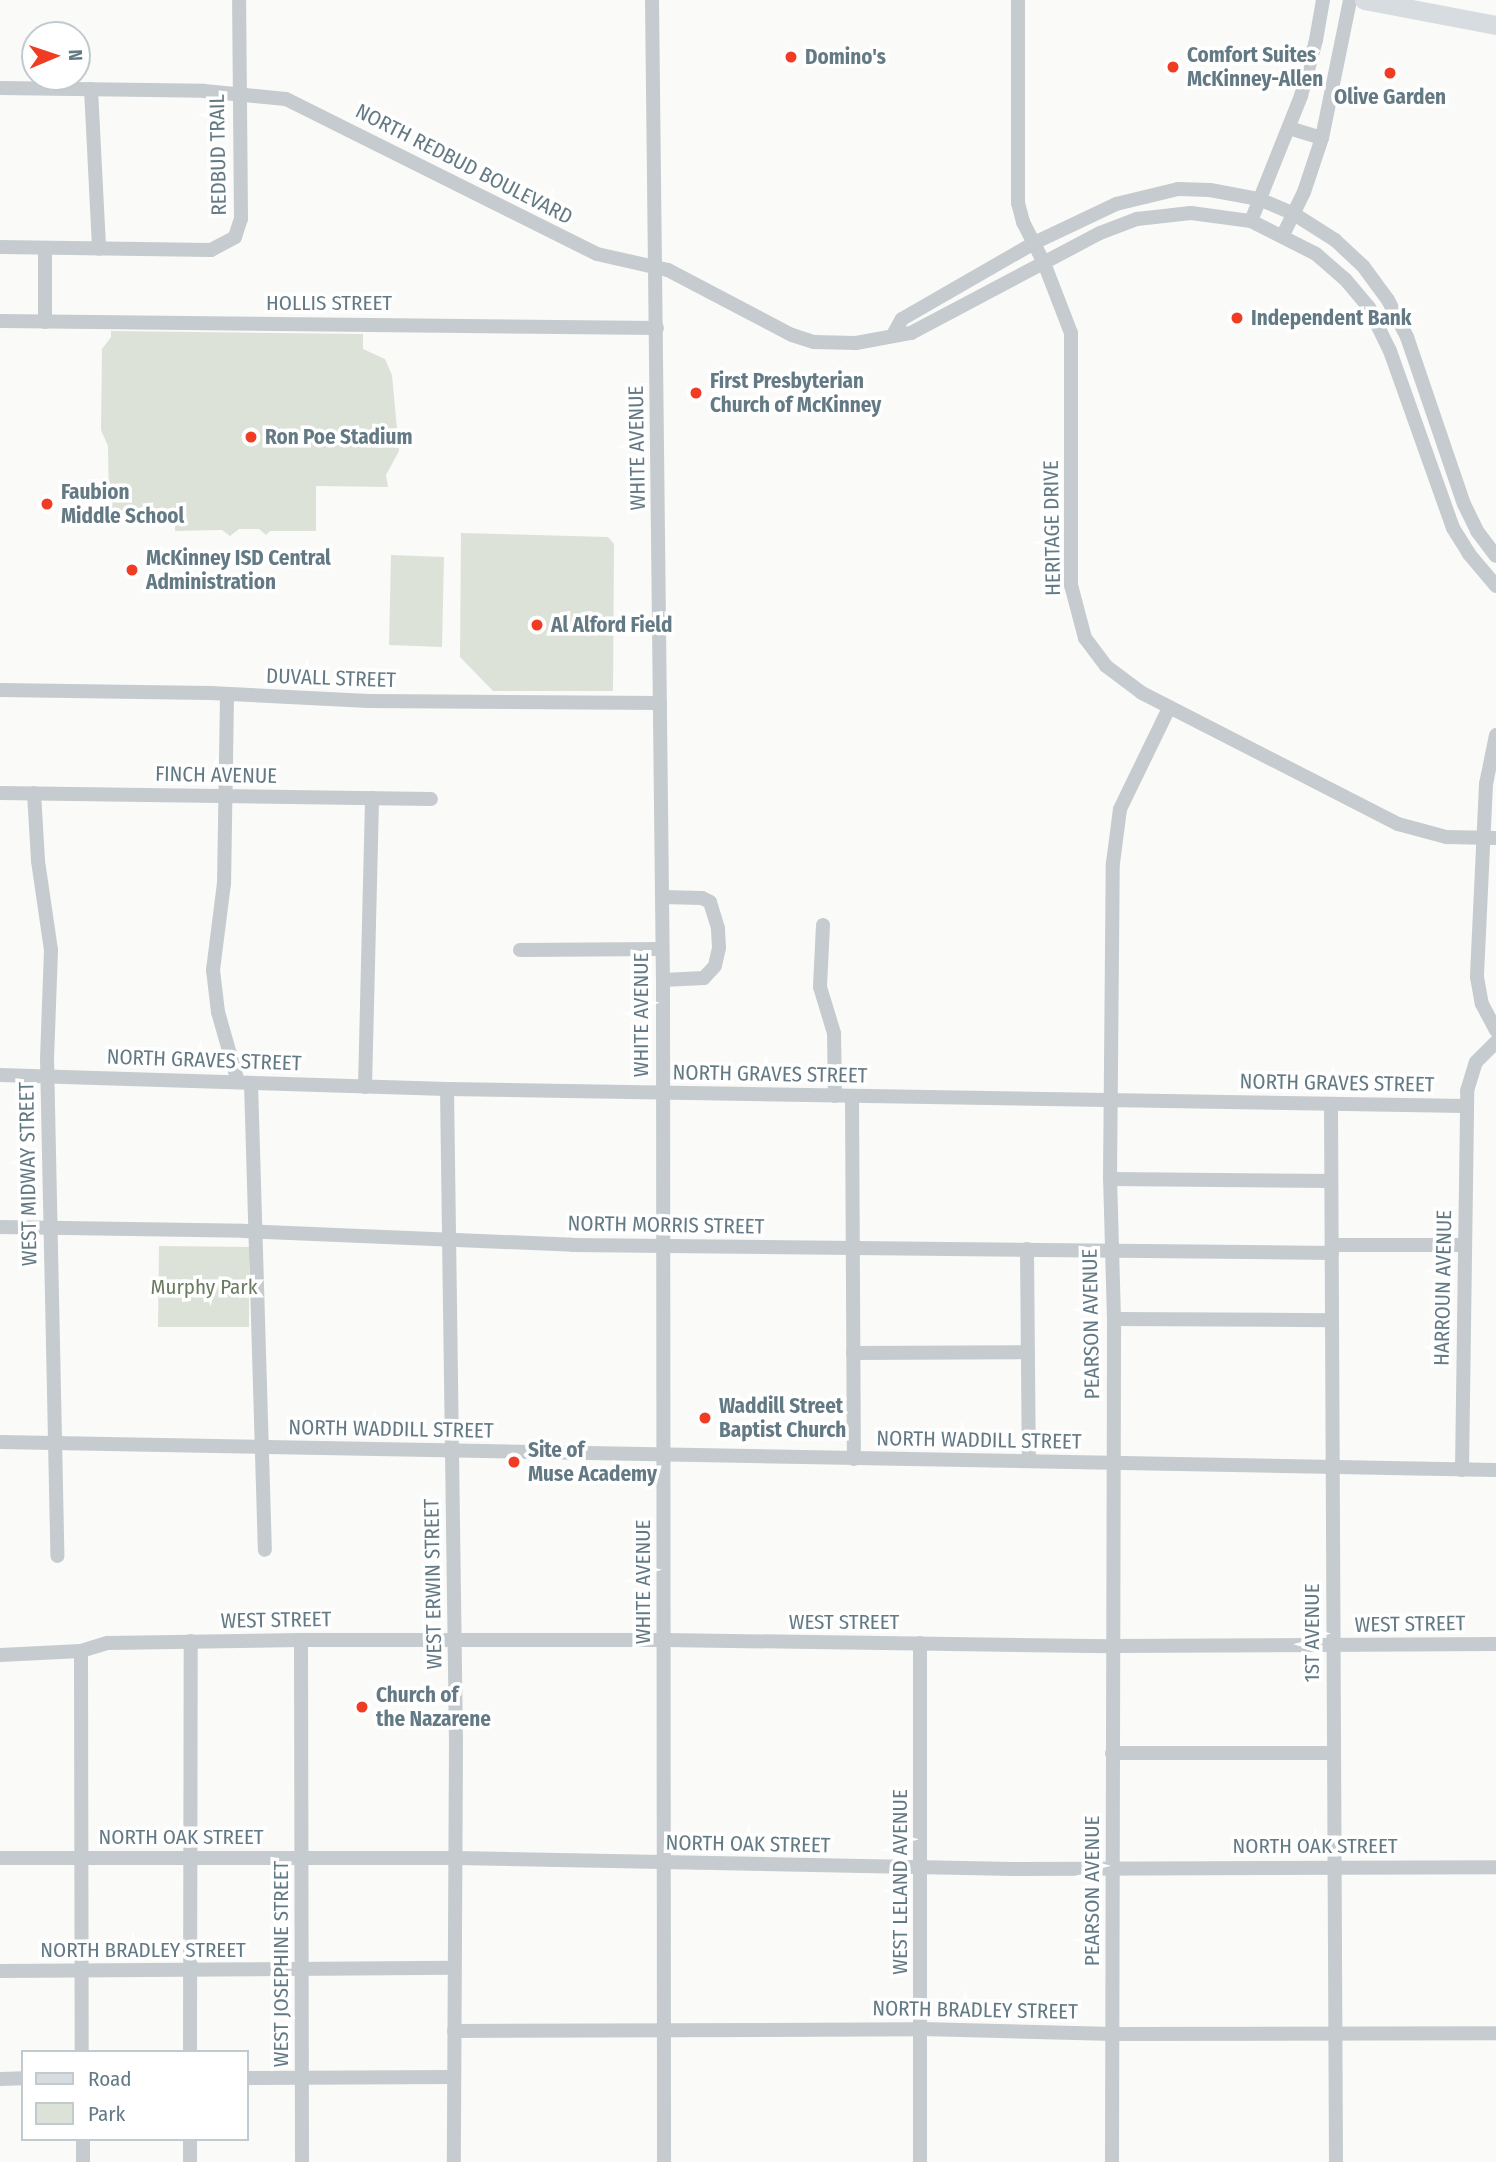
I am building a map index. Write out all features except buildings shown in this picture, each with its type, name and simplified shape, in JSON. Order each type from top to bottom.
[{"type":"main road","points":[[1364,0],[1496,25]]},
{"type":"street","name":"REDBUD TRAIL","points":[[0,247],[211,250],[235,237],[242,219],[238,96],[239,0]]},
{"type":"street","name":"WHITE AVENUE","points":[[652,0],[663,980],[666,2031],[664,2162]]},
{"type":"street","name":"HERITAGE DRIVE","points":[[1018,0],[1018,203],[1021,217],[1044,262],[1067,318],[1072,342],[1071,585],[1085,638],[1106,666],[1142,693],[1398,824],[1435,835],[1489,838]]},
{"type":"street","points":[[1251,221],[1289,128],[1312,59],[1323,0]]},
{"type":"street","points":[[1283,235],[1294,214],[1322,138],[1350,0]]},
{"type":"street","name":"NORTH REDBUD BOULEVARD","points":[[0,88],[21,88]]},
{"type":"street","name":"NORTH REDBUD BOULEVARD","points":[[91,89],[204,91],[238,96],[277,97],[295,102],[597,254],[656,266],[792,335],[814,342],[856,343],[911,333],[1112,228],[1153,216],[1204,214],[1251,221],[1283,235],[1326,261],[1355,291],[1377,320],[1448,517],[1469,554],[1496,586]]},
{"type":"street","points":[[91,89],[99,249]]},
{"type":"street","points":[[1289,128],[1322,138]]},
{"type":"street","points":[[893,335],[902,319],[1034,243],[1116,204],[1160,192],[1210,190],[1259,199],[1294,214],[1354,257],[1396,313],[1464,504],[1477,531],[1496,556]]},
{"type":"street","points":[[45,247],[45,321]]},
{"type":"street","name":"HOLLIS STREET","points":[[0,321],[657,328]]},
{"type":"street","name":"DUVALL STREET","points":[[0,690],[369,701],[660,703]]},
{"type":"street","points":[[227,696],[224,883],[213,970],[218,1012],[245,1082],[257,1233],[265,1550]]},
{"type":"street","name":"PEARSON AVENUE","points":[[1112,2162],[1114,2034],[1111,1646],[1114,1319],[1110,1251],[1110,1101],[1116,824],[1125,797],[1169,708]]},
{"type":"street","points":[[1496,735],[1490,751],[1489,838],[1478,991],[1496,1030]]},
{"type":"street","name":"FINCH AVENUE","points":[[0,793],[431,799]]},
{"type":"street","name":"WEST MIDWAY STREET","points":[[34,793],[36,847],[51,950],[48,1076],[57,1556]]},
{"type":"street","points":[[365,1087],[372,798]]},
{"type":"street","points":[[662,897],[702,898],[710,902],[719,929],[715,966],[704,978],[663,980]]},
{"type":"street","points":[[823,925],[820,987],[834,1033],[835,1096]]},
{"type":"street","points":[[520,950],[662,949]]},
{"type":"street","points":[[1465,1106],[1472,1070],[1480,1056],[1496,1042]]},
{"type":"street","name":"NORTH GRAVES STREET","points":[[0,1075],[447,1089],[1465,1106]]},
{"type":"street","name":"WEST ERWIN STREET","points":[[447,1089],[455,1639],[454,2162]]},
{"type":"street","points":[[852,1096],[854,1459]]},
{"type":"street","name":"1ST AVENUE","points":[[1331,1104],[1336,2162]]},
{"type":"street","name":"HARROUN AVENUE","points":[[1462,1470],[1465,1106]]},
{"type":"street","points":[[1110,1180],[1331,1181]]},
{"type":"street","name":"NORTH MORRIS STREET","points":[[0,1227],[664,1246],[1110,1251],[1465,1245]]},
{"type":"street","points":[[1027,1249],[1030,1461]]},
{"type":"street","points":[[1114,1319],[1332,1320]]},
{"type":"street","points":[[853,1353],[1028,1352]]},
{"type":"street","name":"NORTH WADDILL STREET","points":[[0,1442],[1496,1470]]},
{"type":"street","name":"WEST STREET","points":[[0,1655],[80,1651],[108,1643],[301,1640],[664,1640],[1111,1646],[1496,1644]]},
{"type":"street","name":"WEST JOSEPHINE STREET","points":[[301,1640],[302,2162]]},
{"type":"street","name":"WEST STREET","points":[[190,2050],[191,1642]]},
{"type":"street","name":"WEST LELAND AVENUE","points":[[920,1643],[920,2162]]},
{"type":"street","points":[[80,1651],[82,2050]]},
{"type":"street","points":[[1112,1754],[1333,1753]]},
{"type":"street","name":"NORTH OAK STREET","points":[[0,1858],[455,1857],[920,1868],[1496,1867]]},
{"type":"street","name":"NORTH BRADLEY STREET","points":[[0,1971],[454,1968]]},
{"type":"street","name":"NORTH BRADLEY STREET","points":[[454,2031],[922,2029],[1114,2034],[1496,2033]]},
{"type":"street","points":[[248,2078],[454,2077]]},
{"type":"street","points":[[0,2078],[21,2078]]},
{"type":"street","points":[[83,2141],[83,2162]]},
{"type":"street","points":[[190,2141],[190,2162]]},
{"type":"green space","name":"Ron Poe Stadium","points":[[111,331],[363,334],[363,349],[385,359],[392,375],[399,451],[386,475],[388,487],[316,486],[316,531],[270,531],[266,535],[259,529],[239,529],[230,536],[222,530],[175,531],[175,509],[137,508],[136,523],[119,522],[119,509],[109,508],[108,446],[101,430],[102,349],[111,337]]},
{"type":"green space","name":"Al Alford Field","points":[[461,533],[608,537],[614,544],[613,691],[493,691],[460,657]]},
{"type":"green space","points":[[391,555],[444,557],[442,647],[389,645]]},
{"type":"green space","name":"Murphy Park","points":[[159,1246],[249,1247],[249,1327],[158,1327]]},
{"type":"place","name":"Domino's","points":[[791,57]]},
{"type":"place","name":"Comfort Suites McKinney-Allen","points":[[1173,67]]},
{"type":"place","name":"Olive Garden","points":[[1390,73]]},
{"type":"place","name":"Independent Bank","points":[[1237,318]]},
{"type":"place","name":"First Presbyterian Church of McKinney","points":[[696,393]]},
{"type":"place","name":"Ron Poe Stadium","points":[[251,437]]},
{"type":"place","name":"Faubion Middle School","points":[[47,504]]},
{"type":"place","name":"McKinney ISD Central Administration","points":[[132,570]]},
{"type":"place","name":"Al Alford Field","points":[[537,625]]},
{"type":"place","name":"Waddill Street Baptist Church","points":[[705,1418]]},
{"type":"place","name":"Site of Muse Academy","points":[[514,1462]]},
{"type":"place","name":"Church of the Nazarene","points":[[362,1707]]}]
